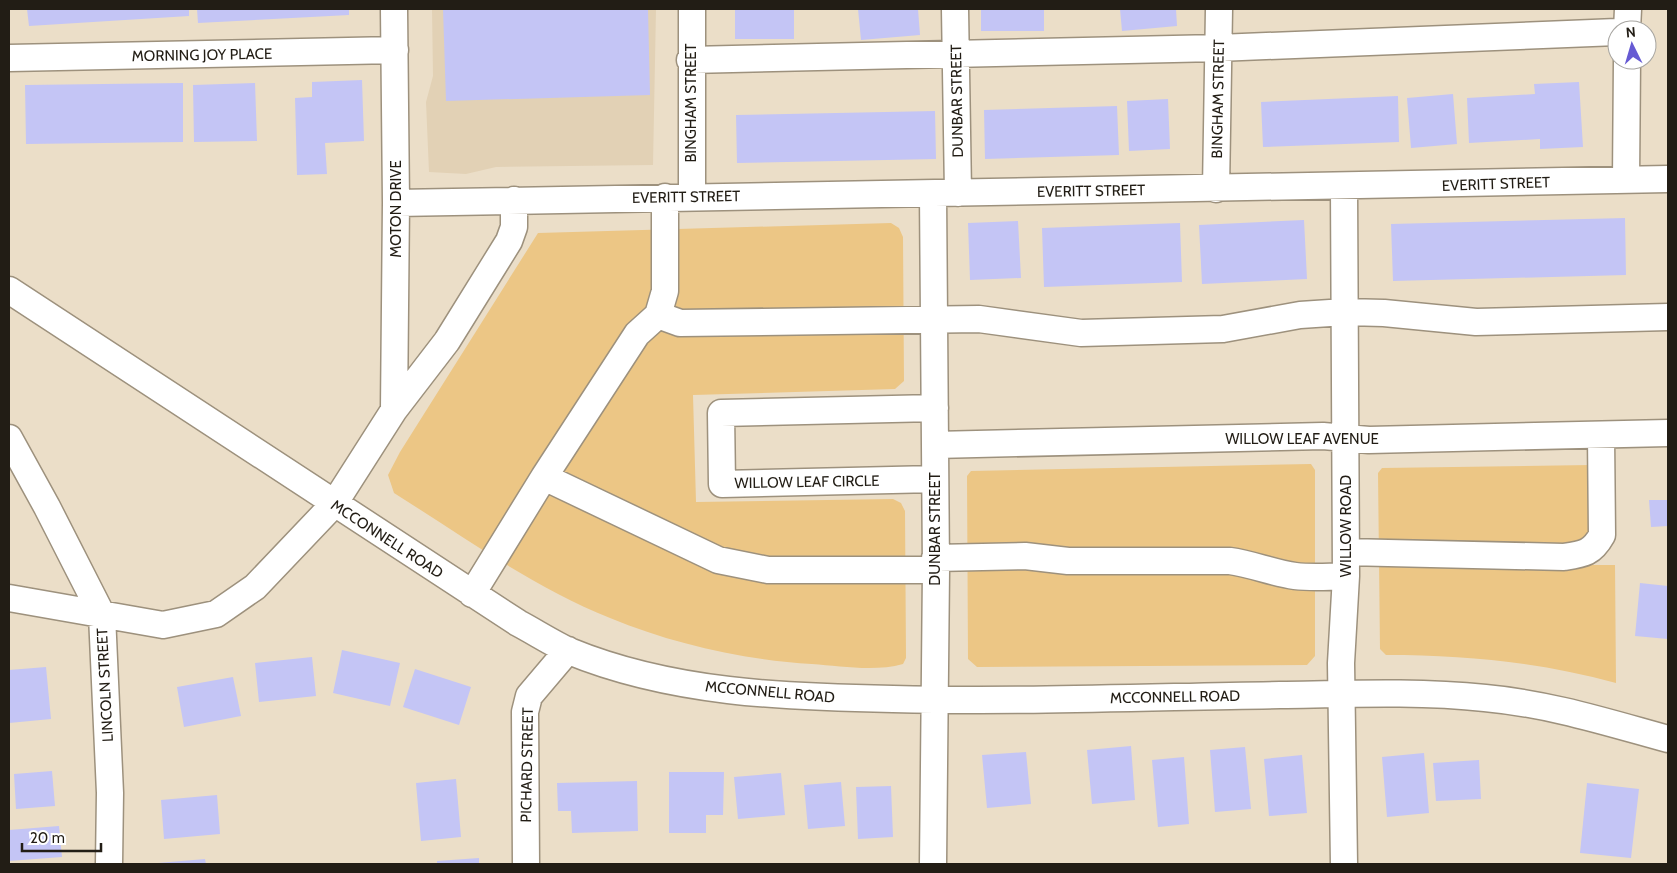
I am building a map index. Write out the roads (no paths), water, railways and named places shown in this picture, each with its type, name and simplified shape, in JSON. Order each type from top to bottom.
[{"type":"street","name":"MOTON DRIVE","points":[[394,9],[396,203],[394,410]]},
{"type":"street","name":"BINGHAM STREET","points":[[692,9],[690,60],[692,196]]},
{"type":"street","name":"DUNBAR STREET","points":[[933,864],[933,700],[936,564],[934,320],[946,194],[956,54],[955,9]]},
{"type":"street","name":"BINGHAM STREET","points":[[1216,189],[1219,9]]},
{"type":"street","points":[[690,60],[1218,48],[1607,32]]},
{"type":"street","name":"MORNING JOY PLACE","points":[[9,58],[395,50]]},
{"type":"street","points":[[1626,180],[1627,70]]},
{"type":"street","name":"EVERITT STREET","points":[[396,203],[692,196],[1344,188],[1668,180]]},
{"type":"street","name":"WILLOW ROAD","points":[[1344,188],[1346,312],[1346,564],[1342,694],[1344,864]]},
{"type":"street","points":[[472,594],[544,477],[636,334],[658,315],[665,290],[665,197]]},
{"type":"street","points":[[9,598],[163,625],[216,614],[255,587],[334,504],[394,410],[447,342],[509,242],[514,227],[514,200]]},
{"type":"street","name":"MCCONNELL ROAD","points":[[9,290],[518,623],[568,650],[608,665],[690,685],[786,697],[933,700],[1431,694],[1486,698],[1561,708],[1668,739]]},
{"type":"street","points":[[658,315],[680,323],[995,320],[1049,330],[1081,333],[1223,329],[1300,314],[1346,312],[1384,312],[1476,322],[1668,317]]},
{"type":"street","name":"WILLOW LEAF CIRCLE","points":[[935,408],[721,413],[722,484],[936,479]]},
{"type":"street","name":"WILLOW LEAF AVENUE","points":[[935,444],[1323,436],[1346,439],[1601,436],[1668,433]]},
{"type":"street","points":[[544,477],[718,560],[768,570],[936,564],[1025,556],[1068,560],[1230,561],[1247,563],[1293,576],[1319,578],[1346,564],[1564,557],[1584,553],[1596,547],[1602,535],[1601,436]]},
{"type":"street","name":"LINCOLN STREET","points":[[9,438],[47,507],[102,615],[110,793],[109,864]]},
{"type":"street","name":"PICHARD STREET","points":[[526,864],[525,712],[529,696],[568,650]]}]
